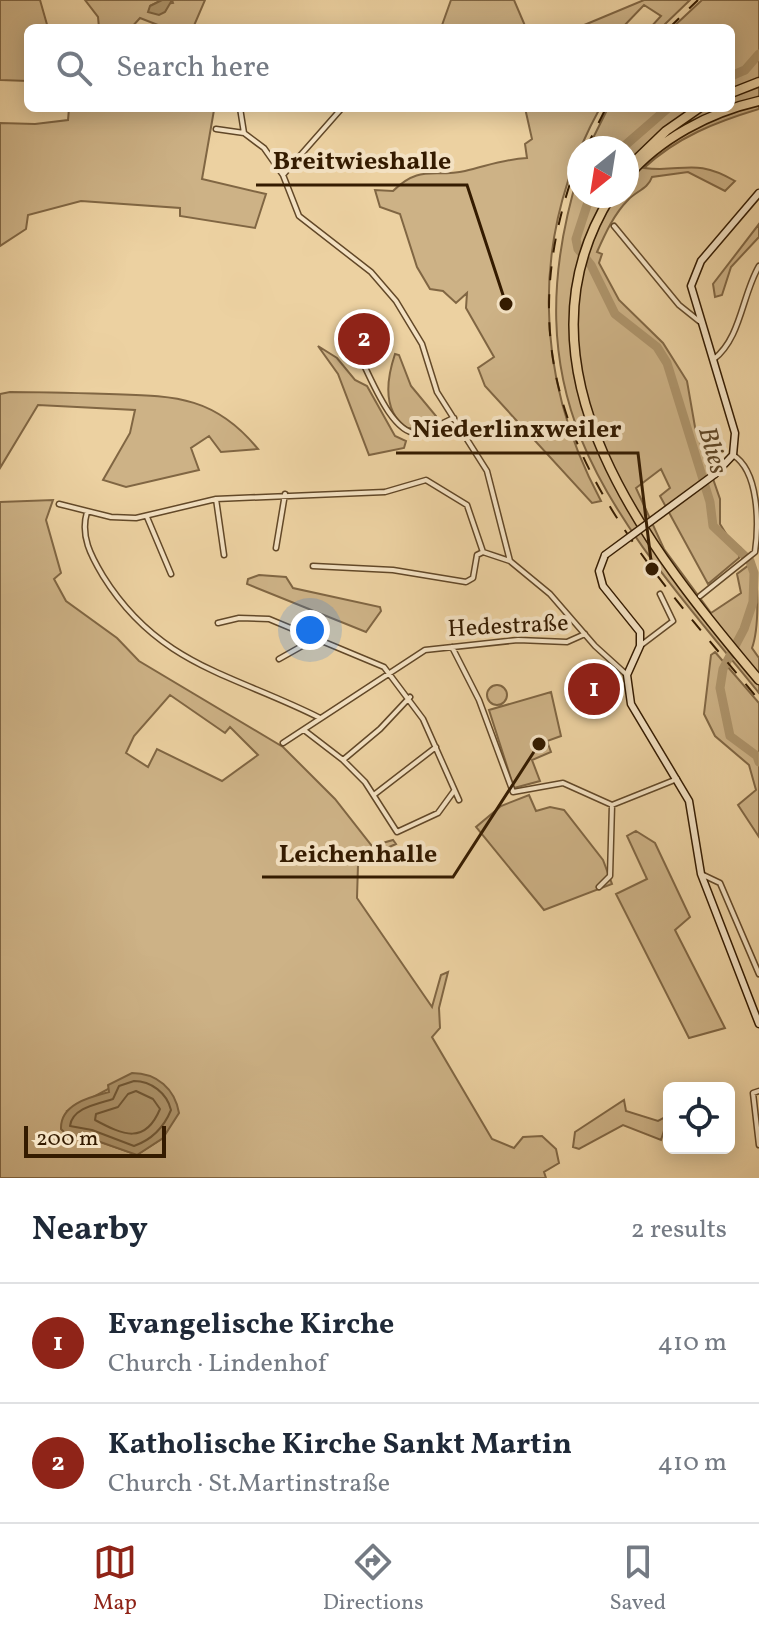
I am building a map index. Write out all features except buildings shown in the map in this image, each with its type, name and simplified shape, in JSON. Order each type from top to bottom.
[{"type":"highway","points":[[735,91],[759,82]]},
{"type":"highway","points":[[735,109],[759,101]]},
{"type":"highway","points":[[639,160],[657,139],[694,112]]},
{"type":"highway","points":[[639,164],[683,131],[727,112]]},
{"type":"highway","points":[[606,208],[585,252],[576,303],[576,347],[583,395],[598,445],[637,521],[759,680]]},
{"type":"main road","points":[[759,193],[696,268],[691,286],[735,433],[733,455],[715,474],[605,555],[600,578],[620,608],[637,625],[640,646],[627,675],[627,690],[634,711],[677,779],[692,810],[701,874],[759,1024]]},
{"type":"street","points":[[241,112],[244,133]]},
{"type":"street","points":[[283,175],[338,112]]},
{"type":"street","points":[[216,129],[244,133],[264,148],[283,175],[299,216],[371,272],[396,301],[416,333],[437,392],[487,471],[510,561],[550,594],[627,675]]},
{"type":"street","points":[[614,226],[679,305],[699,321]]},
{"type":"street","points":[[714,359],[736,330],[745,292],[759,266]]},
{"type":"street","points":[[351,339],[389,414],[401,428],[422,433],[454,418]]},
{"type":"street","points":[[700,596],[755,554],[758,497],[748,471],[733,455]]},
{"type":"street","points":[[59,504],[127,519],[147,517],[216,499],[385,492],[426,480],[467,505],[480,554],[473,578],[466,582],[393,570],[313,566]]},
{"type":"street","points":[[276,548],[285,494]]},
{"type":"street","points":[[216,499],[224,555]]},
{"type":"street","points":[[88,511],[84,527],[90,552],[139,624],[193,661],[320,718]]},
{"type":"street","points":[[147,517],[171,574]]},
{"type":"street","points":[[480,554],[503,562],[510,561]]},
{"type":"street","points":[[640,646],[673,621],[660,594]]},
{"type":"street","points":[[218,623],[239,618],[269,619],[376,662],[410,697],[436,746],[459,800]]},
{"type":"street","name":"Hedestraße","points":[[283,743],[425,650],[518,640],[567,642],[585,634]]},
{"type":"street","points":[[279,659],[318,637]]},
{"type":"street","points":[[452,647],[479,700],[513,792],[563,783],[612,805],[677,779]]},
{"type":"street","points":[[343,760],[380,729],[410,697]]},
{"type":"street","points":[[304,730],[343,760],[375,794],[397,832],[438,813],[454,790]]},
{"type":"street","points":[[375,794],[436,746]]},
{"type":"street","points":[[599,887],[610,876],[612,805]]},
{"type":"street","points":[[701,874],[720,883],[759,974]]},
{"type":"street","points":[[759,1091],[753,1093],[759,1145]]},
{"type":"shaded area","points":[[0,0],[40,0],[47,24],[24,24],[24,81],[0,80]]},
{"type":"shaded area","points":[[85,0],[162,0],[150,6],[173,3],[172,0],[205,0],[195,24],[155,24],[140,18],[135,24],[99,24],[98,17]]},
{"type":"shaded area","points":[[451,0],[514,0],[524,24],[442,24]]},
{"type":"shaded area","points":[[644,0],[690,0],[665,24],[654,24],[661,16],[644,5],[626,24],[587,24]]},
{"type":"shaded area","points":[[702,0],[759,0],[759,109],[698,132],[644,168],[698,168],[735,181],[725,191],[688,172],[652,177],[639,191],[639,136],[594,136],[606,112],[735,112],[735,24],[676,24]]},
{"type":"shaded area","points":[[69,112],[214,112],[202,179],[266,194],[255,228],[180,216],[180,208],[81,201],[28,215],[26,229],[0,246],[0,123],[35,124],[68,120]]},
{"type":"shaded area","points":[[526,112],[598,112],[587,136],[567,136],[567,187],[552,255],[549,304],[552,354],[562,404],[579,453],[601,501],[592,503],[485,386],[478,368],[494,357],[466,308],[467,293],[456,303],[443,291],[430,289],[417,267],[400,214],[380,207],[375,190],[393,191],[411,177],[419,175],[454,173],[527,158],[525,144],[532,139]]},
{"type":"shaded area","points":[[571,208],[621,208],[597,252],[602,254],[599,263],[619,300],[663,343],[687,381],[695,427],[720,499],[720,524],[730,540],[741,548],[739,558],[708,584],[660,496],[670,488],[661,469],[636,488],[664,549],[711,613],[741,593],[737,574],[753,562],[757,606],[752,648],[759,658],[759,693],[662,572],[621,515],[589,457],[567,396],[557,330],[560,256]]},
{"type":"shaded area","points":[[759,224],[759,237],[731,267],[722,295],[715,297],[713,284]]},
{"type":"shaded area","points":[[318,346],[337,358],[355,380],[367,386],[395,436],[406,441],[404,448],[369,455],[338,374]]},
{"type":"shaded area","points":[[395,354],[399,355],[411,386],[436,416],[435,422],[420,429],[407,428],[393,413],[389,383]]},
{"type":"shaded area","points":[[0,394],[153,396],[191,402],[225,418],[258,449],[221,452],[209,436],[191,448],[199,470],[126,487],[103,480],[130,433],[135,410],[38,405],[0,468]]},
{"type":"shaded area","points":[[53,500],[46,520],[61,573],[54,579],[66,601],[117,638],[139,661],[283,747],[335,799],[372,846],[393,840],[396,844],[366,857],[358,865],[357,898],[432,1007],[441,975],[448,972],[439,1008],[440,1028],[432,1037],[492,1139],[514,1148],[523,1137],[542,1136],[556,1149],[559,1163],[544,1172],[546,1178],[0,1178],[0,502]],"holes":[[[170,695],[225,733],[230,727],[258,755],[222,781],[157,749],[148,767],[126,753],[134,736]],[[110,1088],[163,1138],[137,1155],[89,1138],[67,1111]]]},
{"type":"shaded area","points":[[259,575],[286,577],[293,588],[380,607],[381,611],[366,632],[247,584],[248,579]]},
{"type":"shaded area","points":[[715,652],[759,703],[759,837],[738,805],[756,790],[749,765],[715,736],[704,714],[711,655]]},
{"type":"shaded area","points":[[497,685],[504,688],[507,695],[504,702],[497,705],[490,702],[487,695],[490,688]]},
{"type":"shaded area","points":[[551,692],[561,736],[547,741],[551,752],[532,760],[540,781],[514,788],[489,710]]},
{"type":"shaded area","points":[[529,795],[536,811],[550,807],[564,810],[603,860],[612,884],[544,910],[476,827],[501,806]]},
{"type":"shaded area","points":[[636,831],[655,843],[690,917],[675,930],[725,1028],[689,1038],[616,894],[647,879],[627,836]]},
{"type":"shaded area","points":[[624,1100],[626,1111],[658,1121],[663,1118],[661,1140],[623,1125],[579,1149],[573,1147],[575,1132]]},
{"type":"water","points":[[162,0],[172,0],[165,12],[159,15],[148,12],[150,6]]},
{"type":"water","points":[[132,1073],[157,1079],[169,1090],[177,1104],[179,1113],[163,1138],[137,1155],[89,1138],[67,1135],[61,1129],[65,1113],[71,1108],[85,1099],[109,1092],[108,1085]]},
{"type":"waterway","name":"Blies","points":[[735,74],[745,70],[759,54]]},
{"type":"waterway","name":"Blies","points":[[636,136],[663,112]]},
{"type":"waterway","name":"Blies","points":[[586,208],[576,239],[578,249],[591,265],[615,314],[657,347],[667,363],[710,502],[713,526],[750,561],[754,573],[753,602],[744,629],[723,669],[720,688],[730,736],[757,756],[759,762]]},
{"type":"railway","points":[[673,24],[698,0]]},
{"type":"railway","points":[[592,136],[604,112]]},
{"type":"railway","points":[[567,200],[555,242],[549,319],[559,389],[582,454],[616,516],[658,577],[759,700]]},
{"type":"place","name":"Breitwieshalle","points":[[506,304]]},
{"type":"place","name":"Katholische Kirche Sankt Martin","points":[[364,339]]},
{"type":"place","name":"Niederlinxweiler","points":[[652,569]]},
{"type":"place","name":"Evangelische Kirche","points":[[594,689]]},
{"type":"place","name":"Leichenhalle","points":[[539,744]]}]
